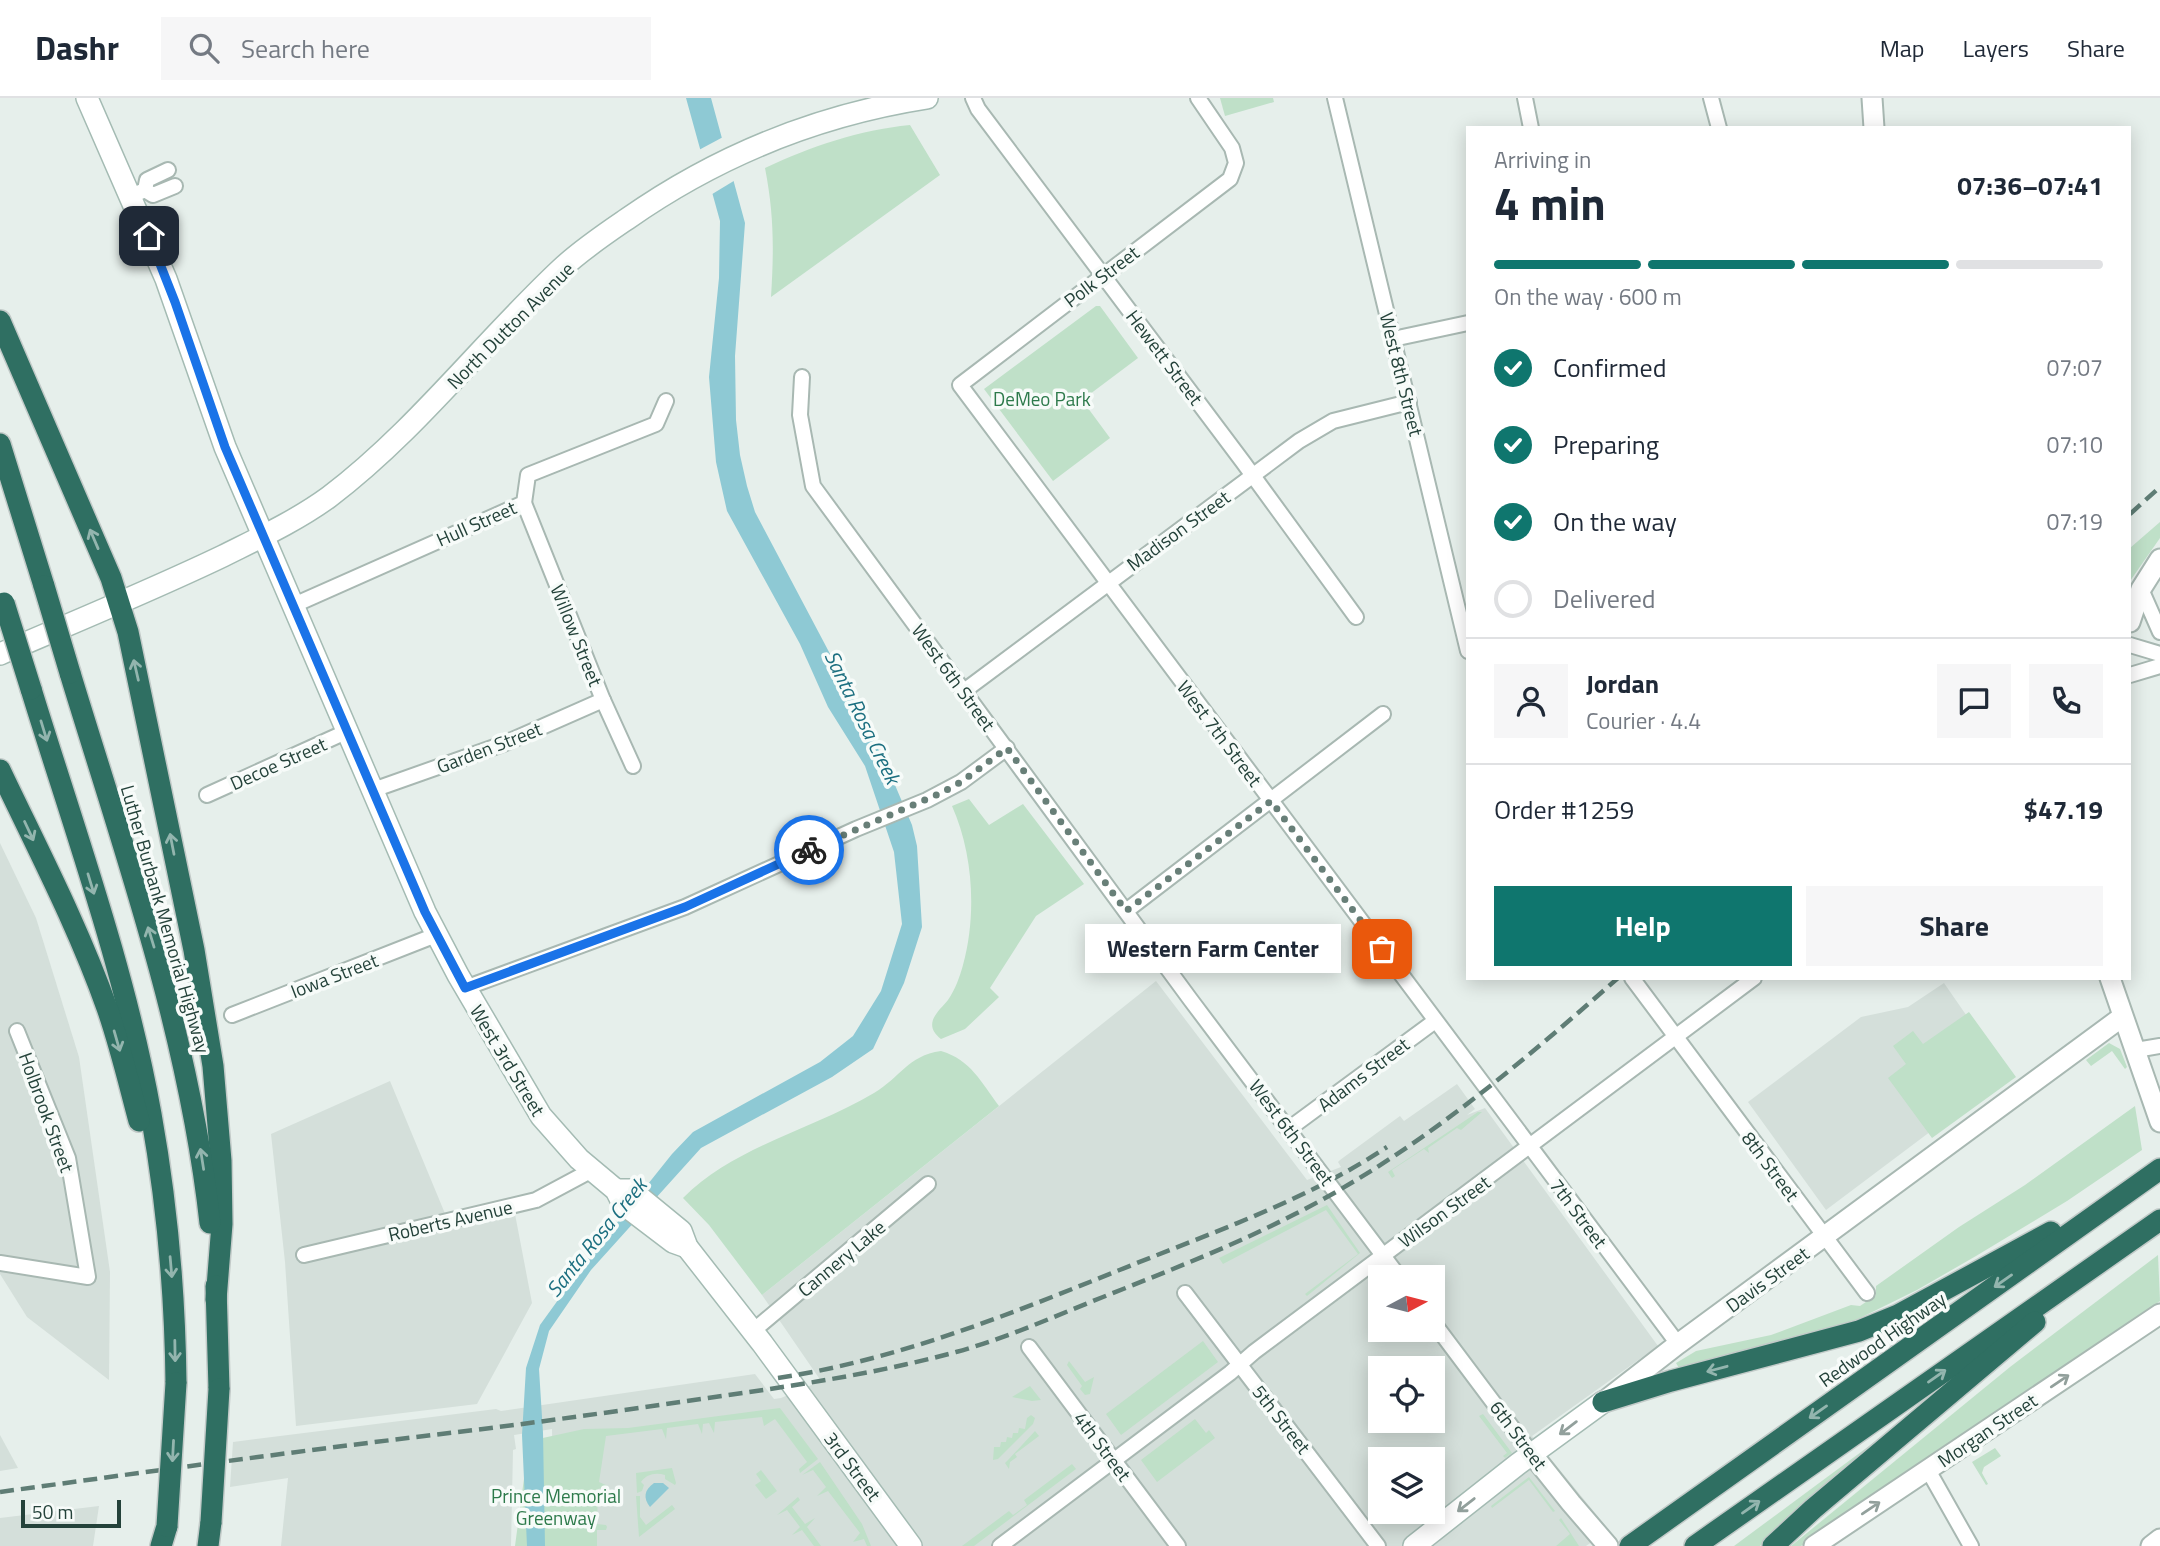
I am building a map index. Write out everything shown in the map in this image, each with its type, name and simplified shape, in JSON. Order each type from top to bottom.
[{"type":"highway","points":[[0,321],[119,603],[151,737],[194,950],[216,1098],[222,1223],[216,1300]]},
{"type":"highway","name":"Luther Burbank Memorial Highway","points":[[0,444],[150,934],[192,1100],[204,1171],[216,1300],[219,1389],[208,1546]]},
{"type":"highway","points":[[2,597],[127,1008],[151,1112],[166,1215],[173,1288],[176,1383],[173,1463],[165,1539]]},
{"type":"highway","points":[[0,770],[65,906],[103,998],[166,1215]]},
{"type":"highway","name":"Redwood Highway","points":[[1630,1546],[2160,1169]]},
{"type":"highway","points":[[1603,1402],[1859,1331],[1898,1315],[2139,1184]]},
{"type":"highway","points":[[1695,1546],[2153,1225]]},
{"type":"highway","points":[[1773,1546],[1813,1509],[2153,1225]]},
{"type":"main road","name":"West 3rd Street","points":[[87,98],[138,193],[225,447],[436,935],[465,988],[534,1107],[559,1138],[616,1190],[624,1204],[673,1242],[687,1247],[794,1386]]},
{"type":"main road","name":"North Dutton Avenue","points":[[0,654],[264,536],[325,500],[373,461],[562,268],[668,190],[804,126],[927,98]]},
{"type":"main road","name":"3rd Street","points":[[794,1386],[911,1546]]},
{"type":"main road","name":"Davis Street","points":[[1414,1546],[1603,1402]]},
{"type":"street","name":"Hewett Street","points":[[973,98],[978,109],[1104,274],[1356,617]]},
{"type":"street","name":"Polk Street","points":[[960,385],[1230,179],[1236,163],[1232,148],[1198,98]]},
{"type":"street","name":"West 8th Street","points":[[1335,98],[1393,339],[1463,606],[1466,633]]},
{"type":"street","points":[[1525,98],[1531,126]]},
{"type":"street","points":[[1711,98],[1718,126]]},
{"type":"street","points":[[1872,98],[1874,126]]},
{"type":"street","points":[[168,170],[147,180],[138,193],[153,195],[175,186]]},
{"type":"street","points":[[1393,339],[1466,323]]},
{"type":"street","name":"West 6th Street","points":[[802,376],[800,415],[813,486],[1384,1255]]},
{"type":"street","name":"West 7th Street","points":[[960,385],[1481,1081]]},
{"type":"street","name":"Hull Street","points":[[294,605],[524,503],[528,475],[656,424],[666,401]]},
{"type":"street","name":"Madison Street","points":[[964,691],[1299,441],[1333,421],[1409,402]]},
{"type":"street","name":"Willow Street","points":[[524,503],[603,700],[633,766]]},
{"type":"street","points":[[2131,619],[2141,589],[2160,559]]},
{"type":"street","points":[[2141,589],[2160,632]]},
{"type":"street","points":[[2131,645],[2160,654]]},
{"type":"street","points":[[2131,675],[2160,666]]},
{"type":"street","name":"Garden Street","points":[[373,790],[503,744],[603,700]]},
{"type":"street","points":[[1126,911],[1383,715]]},
{"type":"street","name":"Decoe Street","points":[[207,795],[348,731]]},
{"type":"street","points":[[465,988],[685,907],[927,800],[961,782],[1007,748]]},
{"type":"street","name":"Iowa Street","points":[[232,1015],[436,935]]},
{"type":"street","points":[[1633,980],[1676,1038]]},
{"type":"street","name":"Wilson Street","points":[[1000,1546],[1751,980]]},
{"type":"street","points":[[2111,980],[2160,1122]]},
{"type":"street","name":"Davis Street","points":[[1603,1402],[1825,1237],[1964,1141],[2123,1017]]},
{"type":"street","name":"Adams Street","points":[[1290,1128],[1436,1021]]},
{"type":"street","name":"Holbrook Street","points":[[0,1263],[88,1277],[68,1158],[17,1031]]},
{"type":"street","name":"8th Street","points":[[1676,1038],[1867,1293]]},
{"type":"street","points":[[2136,1050],[2160,1046]]},
{"type":"street","name":"7th Street","points":[[1481,1081],[1678,1344]]},
{"type":"street","name":"Roberts Avenue","points":[[304,1255],[536,1200],[592,1170]]},
{"type":"street","name":"Cannery Lake","points":[[753,1331],[928,1184]]},
{"type":"street","points":[[1384,1255],[1391,1265]]},
{"type":"street","name":"5th Street","points":[[1185,1293],[1378,1546]]},
{"type":"street","name":"Morgan Street","points":[[1814,1546],[2160,1314]]},
{"type":"street","name":"6th Street","points":[[1446,1339],[1570,1503],[1608,1546]]},
{"type":"street","name":"4th Street","points":[[1029,1346],[1178,1546]]},
{"type":"street","points":[[1928,1469],[1971,1546]]},
{"type":"street","points":[[2151,1546],[2160,1539]]},
{"type":"shaded area","points":[[0,843],[36,918],[79,1057],[110,1272],[109,1380],[27,1317],[0,1274]]},
{"type":"shaded area","points":[[1156,981],[1307,1180],[1341,1167],[1338,1162],[1340,1160],[1400,1116],[1404,1121],[1457,1084],[1475,1109],[1467,1115],[1485,1108],[1658,1346],[1532,1436],[1609,1530],[1586,1546],[554,1546],[552,1429],[514,1435],[516,1449],[513,1450],[511,1546],[281,1546],[288,1478],[230,1487],[233,1442],[496,1409],[501,1411],[755,1374],[774,1399],[821,1381],[762,1295]]},
{"type":"shaded area","points":[[1944,983],[2007,1074],[1826,1210],[1748,1102],[1861,1017],[1908,1007]]},
{"type":"shaded area","points":[[390,1081],[451,1228],[515,1214],[532,1303],[477,1404],[296,1426],[285,1262],[271,1134]]},
{"type":"shaded area","points":[[0,1435],[18,1468],[0,1471]]},
{"type":"shaded area","points":[[99,1506],[93,1546],[0,1546],[0,1518]]},
{"type":"green space","points":[[1220,98],[1273,98],[1274,102],[1225,116]]},
{"type":"green space","points":[[910,125],[940,175],[771,297],[773,232],[765,168],[836,140]]},
{"type":"green space","name":"DeMeo Park","points":[[1096,306],[1100,306],[1138,358],[1082,400],[1110,438],[1053,481],[984,389]]},
{"type":"green space","points":[[2160,522],[2160,538],[2131,580],[2131,547]]},
{"type":"green space","points":[[969,799],[989,825],[1023,804],[1084,884],[1036,916],[990,988],[999,997],[965,1029],[941,1039],[935,1034],[932,1023],[951,996],[960,974],[967,945],[971,905],[965,844],[952,806]]},
{"type":"green space","points":[[1969,1012],[2016,1077],[1932,1138],[1888,1078],[1906,1064],[1893,1046],[1913,1031],[1923,1044]]},
{"type":"green space","points":[[2109,1043],[2120,1049],[2127,1067],[2125,1069],[2112,1051],[2091,1066],[2086,1060]]},
{"type":"green space","points":[[941,1051],[968,1066],[999,1106],[762,1295],[709,1225],[683,1198],[726,1165],[850,1106],[883,1087],[920,1057]]},
{"type":"green space","points":[[2135,1106],[2142,1150],[2067,1201],[1917,1290],[1856,1320],[1679,1368],[1676,1363],[1696,1351],[1771,1335],[1851,1305],[1860,1306],[1876,1295],[1876,1286]]},
{"type":"green space","points":[[1478,1112],[1482,1112],[1461,1130],[1457,1128],[1428,1148],[1429,1153],[1424,1149],[1392,1170],[1395,1176],[1392,1178],[1388,1172]]},
{"type":"green space","points":[[1327,1205],[1360,1253],[1307,1296],[1305,1294],[1358,1254],[1326,1210],[1223,1264],[1219,1258]]},
{"type":"green space","points":[[2158,1255],[2160,1301],[1801,1546],[1791,1546],[2010,1367]]},
{"type":"green space","points":[[1203,1341],[1218,1362],[1121,1435],[1106,1414]]},
{"type":"green space","points":[[1069,1361],[1085,1382],[1094,1377],[1090,1394],[1085,1395],[1080,1389],[1082,1386],[1067,1365]]},
{"type":"green space","points":[[1030,1386],[1041,1400],[1012,1397]]},
{"type":"green space","points":[[1927,1403],[1760,1546],[1734,1546]]},
{"type":"green space","name":"Prince Memorial Greenway","points":[[780,1408],[818,1459],[800,1473],[799,1469],[807,1462],[775,1419],[764,1426],[762,1417],[715,1422],[714,1433],[709,1423],[703,1424],[702,1434],[698,1424],[667,1428],[666,1439],[662,1429],[606,1436],[599,1482],[608,1486],[598,1489],[597,1524],[607,1527],[606,1530],[597,1530],[597,1546],[515,1546],[529,1441],[584,1429],[628,1428]]},
{"type":"green space","points":[[1483,1414],[1512,1453],[1505,1458],[1503,1456],[1507,1453],[1479,1416]]},
{"type":"green space","points":[[1031,1415],[1035,1418],[1033,1424],[998,1459],[993,1460],[994,1447],[1000,1447],[1007,1437],[1012,1438],[1019,1428],[1025,1429],[1027,1418]]},
{"type":"green space","points":[[1195,1419],[1206,1433],[1209,1430],[1215,1438],[1157,1482],[1141,1460]]},
{"type":"green space","points":[[1035,1431],[1039,1436],[1015,1454],[1017,1457],[1010,1462],[1009,1469],[1005,1463]]},
{"type":"green space","points":[[1995,1448],[2001,1456],[1984,1467],[1982,1473],[1988,1484],[1986,1485],[1972,1462]]},
{"type":"green space","points":[[820,1462],[862,1524],[871,1546],[867,1546],[864,1539],[853,1542],[860,1533],[828,1491],[817,1496],[826,1487],[813,1470],[802,1475]]},
{"type":"green space","points":[[1072,1464],[1076,1469],[974,1546],[962,1546],[1009,1511],[1013,1515],[1027,1505],[1024,1500]]},
{"type":"green space","points":[[672,1468],[675,1485],[665,1479],[665,1475],[652,1474],[643,1479],[642,1491],[637,1493],[636,1473]]},
{"type":"green space","points":[[761,1470],[777,1491],[766,1499],[755,1485],[761,1481],[756,1474]]},
{"type":"green space","points":[[1529,1477],[1555,1511],[1553,1512],[1529,1480],[1492,1508],[1491,1506]]},
{"type":"green space","points":[[636,1496],[640,1496],[640,1517],[646,1525],[672,1505],[675,1509],[639,1537]]},
{"type":"green space","points":[[798,1497],[800,1500],[792,1507],[805,1524],[815,1518],[807,1527],[821,1546],[814,1546],[802,1530],[792,1535],[800,1527],[787,1510],[777,1515]]},
{"type":"green space","points":[[1561,1518],[1579,1546],[1556,1546],[1570,1534],[1559,1520]]},
{"type":"water","points":[[686,98],[711,98],[745,223],[735,356],[736,420],[747,486],[755,512],[847,686],[912,825],[917,846],[922,927],[904,983],[873,1049],[832,1077],[701,1148],[591,1270],[549,1331],[539,1369],[545,1546],[527,1546],[522,1435],[526,1368],[540,1325],[584,1264],[672,1154],[693,1132],[820,1062],[853,1036],[881,991],[902,924],[894,852],[865,766],[828,707],[800,644],[727,511],[716,462],[709,377],[719,278],[720,221]]},
{"type":"water","points":[[654,1483],[663,1483],[669,1488],[650,1507],[646,1494]]},
{"type":"pier","points":[[725,136],[737,179],[709,196],[697,151]]},
{"type":"railway","points":[[2131,513],[2160,487]]},
{"type":"railway","points":[[0,1492],[771,1389],[895,1367],[975,1346],[1176,1268],[1272,1226],[1339,1190],[1382,1164],[1464,1107],[1616,980]]},
{"type":"railway","points":[[778,1378],[870,1359],[1005,1315],[1265,1211],[1327,1182],[1387,1147]]},
{"type":"way so far","points":[[809,850],[941,793],[961,782],[1007,748],[1126,911],[1271,801],[1382,949]]},
{"type":"place","name":"Western Farm Center","points":[[1382,949]]},
{"type":"route","points":[[149,236],[225,447],[425,912],[465,988],[685,907],[809,850]]},
{"type":"water label","name":"Santa Rosa Creek","points":[[863,717]]},
{"type":"water label","name":"Santa Rosa Creek","points":[[596,1237]]}]
